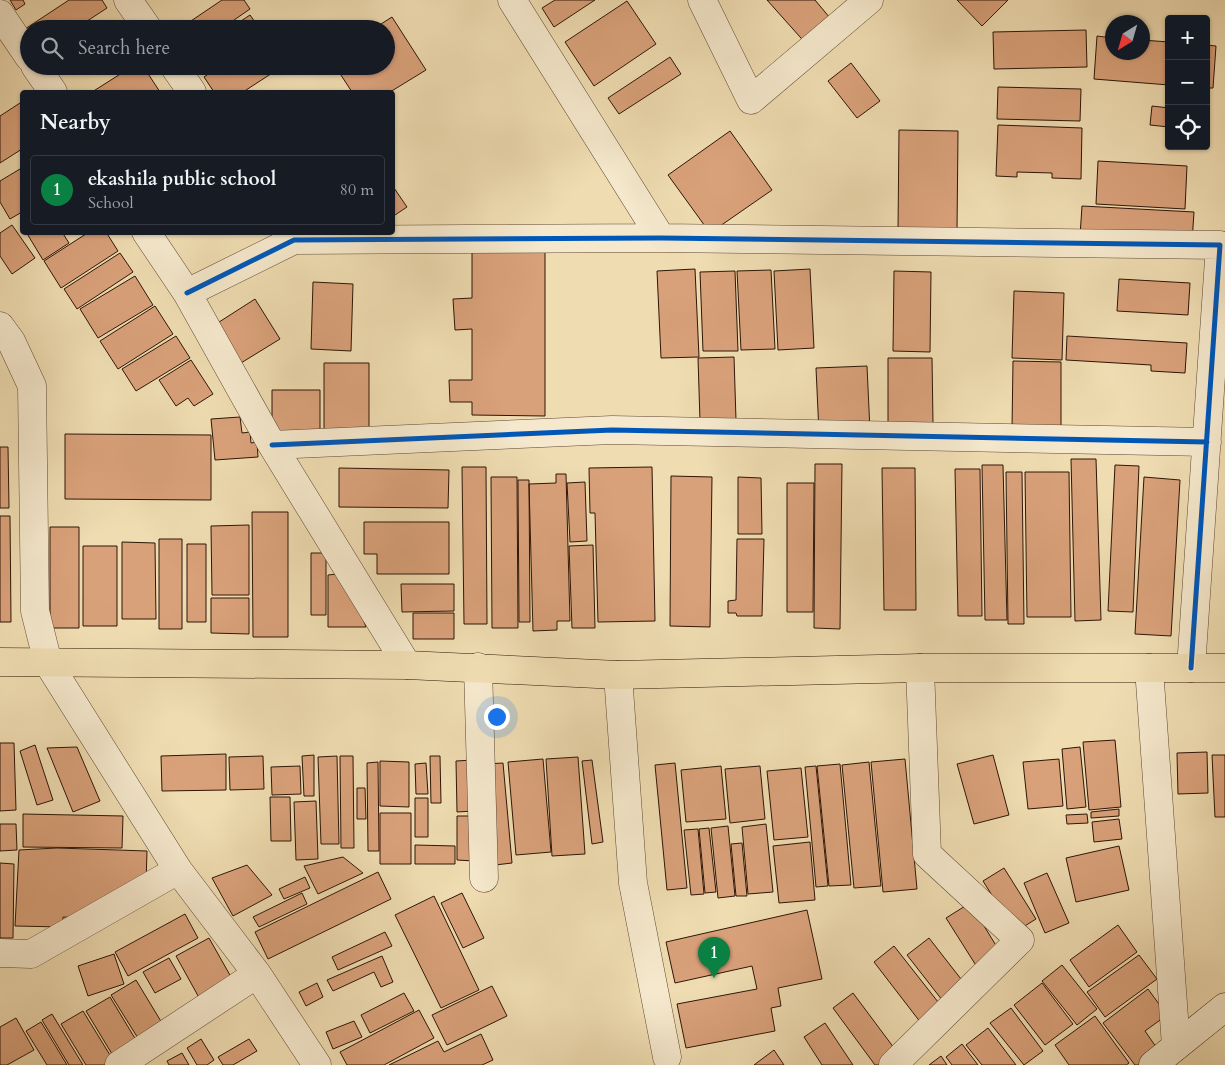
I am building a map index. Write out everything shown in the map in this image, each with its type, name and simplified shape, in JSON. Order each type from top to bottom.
[{"type":"main road","points":[[0,662],[407,665],[618,675],[920,668],[1225,668]]},
{"type":"street","points":[[128,0],[142,20]]},
{"type":"street","points":[[512,0],[661,238]]},
{"type":"street","points":[[702,0],[751,100],[869,0]]},
{"type":"street","points":[[0,14],[20,44]]},
{"type":"street","points":[[41,75],[52,90]]},
{"type":"street","points":[[180,75],[191,90]]},
{"type":"street","points":[[148,235],[187,293],[272,445],[407,665]]},
{"type":"street","points":[[187,293],[291,236],[1223,239],[1217,406],[1207,442],[1191,668]]},
{"type":"street","points":[[0,326],[11,341],[32,386],[35,611],[48,662],[178,870],[257,974],[317,1065]]},
{"type":"street","points":[[272,445],[612,430],[1207,442]]},
{"type":"street","points":[[478,667],[484,878]]},
{"type":"street","points":[[893,1065],[1020,940],[927,854],[920,668]]},
{"type":"street","points":[[1149,668],[1176,1046]]},
{"type":"street","points":[[618,675],[633,883],[667,1057]]},
{"type":"street","points":[[0,953],[31,954],[178,870]]},
{"type":"street","points":[[119,1065],[257,974]]},
{"type":"street","points":[[1153,1065],[1225,1007]]},
{"type":"building","points":[[10,0],[23,0],[25,4],[16,10]]},
{"type":"building","points":[[69,0],[102,0],[107,8],[89,20],[39,20]]},
{"type":"building","points":[[222,0],[244,0],[250,9],[234,20],[192,20]]},
{"type":"building","points":[[555,0],[595,0],[554,27],[542,8]]},
{"type":"building","points":[[767,0],[815,0],[835,24],[809,47]]},
{"type":"building","points":[[957,0],[1008,0],[982,26]]},
{"type":"building","points":[[627,1],[656,44],[594,86],[565,42]]},
{"type":"building","points":[[250,15],[254,20],[242,20]]},
{"type":"building","points":[[395,22],[426,70],[393,90],[351,90],[341,75],[395,75]]},
{"type":"building","points":[[1086,30],[1087,67],[994,69],[993,32]]},
{"type":"building","points":[[1097,36],[1105,37],[1105,60],[1150,60],[1150,41],[1165,42],[1165,85],[1094,79]]},
{"type":"building","points":[[1210,45],[1216,46],[1213,88],[1210,88]]},
{"type":"building","points":[[670,57],[681,74],[619,114],[608,98]]},
{"type":"building","points":[[851,63],[880,101],[857,118],[828,81]]},
{"type":"building","points":[[119,75],[149,75],[159,90],[95,90]]},
{"type":"building","points":[[207,75],[269,75],[246,90],[213,90],[204,77]]},
{"type":"building","points":[[998,87],[1081,89],[1080,121],[997,119]]},
{"type":"building","points":[[20,103],[20,150],[0,163],[0,116]]},
{"type":"building","points":[[1152,106],[1165,108],[1165,127],[1150,125]]},
{"type":"building","points":[[998,125],[1082,128],[1081,179],[1052,178],[1052,173],[1017,172],[1017,177],[996,176]]},
{"type":"building","points":[[899,130],[958,131],[957,231],[898,230]]},
{"type":"building","points":[[730,131],[772,190],[710,233],[668,175]]},
{"type":"building","points":[[1098,161],[1187,166],[1185,209],[1096,204]]},
{"type":"building","points":[[20,169],[20,213],[10,219],[0,202],[0,181]]},
{"type":"building","points":[[395,189],[407,207],[395,215]]},
{"type":"building","points":[[1082,206],[1194,212],[1192,242],[1080,236]]},
{"type":"building","points":[[12,225],[35,258],[12,274],[0,256],[0,233]]},
{"type":"building","points":[[28,235],[64,235],[69,243],[43,260]]},
{"type":"building","points":[[84,235],[108,235],[118,251],[61,288],[44,261]]},
{"type":"building","points":[[472,248],[545,248],[545,416],[472,415],[472,402],[450,402],[449,380],[472,380],[472,329],[455,330],[453,299],[472,298]]},
{"type":"building","points":[[120,253],[133,272],[77,309],[64,289]]},
{"type":"building","points":[[695,269],[699,357],[661,358],[657,271]]},
{"type":"building","points":[[810,269],[814,348],[778,350],[774,271]]},
{"type":"building","points":[[771,270],[775,349],[741,350],[737,271]]},
{"type":"building","points":[[735,271],[738,351],[703,351],[700,272]]},
{"type":"building","points":[[894,271],[931,272],[930,352],[893,351]]},
{"type":"building","points":[[135,276],[153,305],[98,338],[80,309]]},
{"type":"building","points":[[1119,279],[1190,283],[1188,315],[1117,311]]},
{"type":"building","points":[[313,282],[353,284],[351,351],[311,349]]},
{"type":"building","points":[[1014,291],[1064,293],[1062,360],[1012,358]]},
{"type":"building","points":[[255,299],[280,339],[241,363],[216,324]]},
{"type":"building","points":[[155,306],[173,334],[118,369],[100,341]]},
{"type":"building","points":[[176,336],[190,358],[136,391],[122,369]]},
{"type":"building","points":[[1067,336],[1187,343],[1185,373],[1151,371],[1151,365],[1066,360]]},
{"type":"building","points":[[734,357],[736,420],[700,421],[698,358]]},
{"type":"building","points":[[888,358],[932,358],[933,424],[888,423]]},
{"type":"building","points":[[191,360],[213,394],[194,406],[188,398],[176,406],[159,380]]},
{"type":"building","points":[[1013,361],[1061,362],[1061,428],[1012,428]]},
{"type":"building","points":[[324,363],[369,363],[369,435],[324,435]]},
{"type":"building","points":[[867,366],[870,431],[819,433],[816,368]]},
{"type":"building","points":[[272,390],[320,390],[320,441],[272,441]]},
{"type":"building","points":[[240,417],[242,433],[250,432],[251,443],[257,442],[258,457],[215,460],[211,419]]},
{"type":"building","points":[[65,434],[211,435],[211,500],[65,499]]},
{"type":"building","points":[[0,447],[8,447],[9,508],[0,508]]},
{"type":"building","points":[[1071,459],[1096,459],[1101,620],[1075,621]]},
{"type":"building","points":[[815,464],[842,464],[840,629],[814,628]]},
{"type":"building","points":[[982,465],[1003,465],[1007,620],[985,620]]},
{"type":"building","points":[[1115,465],[1139,466],[1133,612],[1108,611]]},
{"type":"building","points":[[462,467],[486,467],[487,624],[464,624]]},
{"type":"building","points":[[652,467],[655,621],[598,622],[595,513],[590,513],[589,468]]},
{"type":"building","points":[[339,468],[449,470],[448,508],[339,507]]},
{"type":"building","points":[[882,468],[915,468],[916,610],[884,610]]},
{"type":"building","points":[[955,469],[980,469],[982,616],[958,616]]},
{"type":"building","points":[[1006,472],[1022,472],[1024,624],[1008,624]]},
{"type":"building","points":[[1025,472],[1069,472],[1071,617],[1027,617]]},
{"type":"building","points":[[556,474],[566,474],[570,621],[557,621],[557,630],[533,631],[529,484],[556,483]]},
{"type":"building","points":[[671,476],[712,477],[710,627],[670,626]]},
{"type":"building","points":[[491,477],[517,477],[518,628],[492,628]]},
{"type":"building","points":[[738,477],[761,478],[762,534],[738,534]]},
{"type":"building","points":[[1144,477],[1180,480],[1171,636],[1135,634]]},
{"type":"building","points":[[518,480],[529,480],[530,622],[519,622]]},
{"type":"building","points":[[585,482],[587,541],[570,542],[567,483]]},
{"type":"building","points":[[787,483],[814,483],[813,612],[787,612]]},
{"type":"building","points":[[252,512],[288,512],[288,637],[253,637]]},
{"type":"building","points":[[0,516],[10,516],[11,622],[0,622]]},
{"type":"building","points":[[364,522],[449,522],[449,574],[377,574],[377,554],[364,554]]},
{"type":"building","points":[[249,525],[249,595],[212,595],[211,526]]},
{"type":"building","points":[[50,527],[79,527],[79,628],[50,628]]},
{"type":"building","points":[[159,539],[182,539],[182,629],[159,629]]},
{"type":"building","points":[[737,539],[764,539],[762,616],[737,616],[736,613],[728,613],[728,601],[736,600]]},
{"type":"building","points":[[122,542],[155,543],[156,619],[122,619]]},
{"type":"building","points":[[187,544],[206,544],[206,622],[187,622]]},
{"type":"building","points":[[593,545],[595,628],[572,628],[569,546]]},
{"type":"building","points":[[83,546],[117,546],[117,626],[83,626]]},
{"type":"building","points":[[311,553],[326,553],[326,615],[311,615]]},
{"type":"building","points":[[347,573],[366,627],[328,627],[328,575]]},
{"type":"building","points":[[401,584],[454,584],[454,611],[402,612]]},
{"type":"building","points":[[211,598],[249,598],[249,634],[211,633]]},
{"type":"building","points":[[413,613],[454,613],[454,639],[413,639]]},
{"type":"building","points":[[1115,740],[1121,807],[1089,810],[1083,742]]},
{"type":"building","points":[[0,743],[14,743],[16,810],[0,811]]},
{"type":"building","points":[[35,745],[53,800],[37,805],[20,751]]},
{"type":"building","points":[[77,747],[100,801],[73,812],[47,748]]},
{"type":"building","points":[[1080,747],[1086,807],[1067,809],[1062,749]]},
{"type":"building","points":[[1207,752],[1208,793],[1178,794],[1177,753]]},
{"type":"building","points":[[226,754],[226,790],[162,791],[161,756]]},
{"type":"building","points":[[314,755],[314,796],[304,796],[302,756]]},
{"type":"building","points":[[993,755],[1009,815],[974,824],[957,764]]},
{"type":"building","points":[[1212,755],[1225,755],[1225,817],[1215,817]]},
{"type":"building","points":[[263,756],[264,789],[230,790],[229,757]]},
{"type":"building","points":[[337,756],[339,844],[321,844],[318,757]]},
{"type":"building","points":[[340,756],[353,756],[354,848],[341,848]]},
{"type":"building","points":[[430,756],[440,756],[441,803],[431,803]]},
{"type":"building","points":[[578,757],[585,854],[552,856],[546,759]]},
{"type":"building","points":[[543,759],[551,852],[516,855],[508,762]]},
{"type":"building","points":[[905,759],[917,889],[883,892],[871,762]]},
{"type":"building","points":[[1059,759],[1063,806],[1028,809],[1023,762]]},
{"type":"building","points":[[473,760],[474,811],[457,812],[456,761]]},
{"type":"building","points":[[592,760],[603,842],[592,844],[582,761]]},
{"type":"building","points":[[380,761],[409,762],[409,807],[380,806]]},
{"type":"building","points":[[378,762],[379,851],[368,851],[367,763]]},
{"type":"building","points":[[869,762],[881,886],[854,888],[842,765]]},
{"type":"building","points":[[426,763],[428,794],[416,794],[415,764]]},
{"type":"building","points":[[503,763],[512,863],[495,865],[486,764]]},
{"type":"building","points":[[675,763],[687,888],[667,890],[655,765]]},
{"type":"building","points":[[840,764],[851,885],[829,886],[817,766]]},
{"type":"building","points":[[300,766],[301,794],[272,795],[271,767]]},
{"type":"building","points":[[721,766],[726,819],[686,822],[681,770]]},
{"type":"building","points":[[760,766],[765,819],[730,823],[725,769]]},
{"type":"building","points":[[816,766],[828,886],[816,887],[805,767]]},
{"type":"building","points":[[801,768],[808,837],[774,840],[767,771]]},
{"type":"building","points":[[357,788],[365,788],[366,819],[357,819]]},
{"type":"building","points":[[270,797],[290,797],[291,841],[271,841]]},
{"type":"building","points":[[415,798],[428,798],[428,837],[415,837]]},
{"type":"building","points":[[316,801],[318,859],[296,860],[294,802]]},
{"type":"building","points":[[1119,809],[1119,816],[1091,818],[1091,812]]},
{"type":"building","points":[[380,813],[411,813],[411,864],[380,864]]},
{"type":"building","points":[[23,814],[123,816],[122,848],[23,847]]},
{"type":"building","points":[[1087,814],[1088,823],[1067,824],[1066,815]]},
{"type":"building","points":[[457,816],[474,816],[474,861],[457,860]]},
{"type":"building","points":[[1119,819],[1122,839],[1094,842],[1092,822]]},
{"type":"building","points":[[0,824],[16,824],[17,850],[0,851]]},
{"type":"building","points":[[766,824],[773,892],[748,894],[742,827]]},
{"type":"building","points":[[728,826],[735,896],[718,898],[711,828]]},
{"type":"building","points":[[709,828],[716,892],[705,893],[699,829]]},
{"type":"building","points":[[698,829],[704,894],[691,895],[684,830]]},
{"type":"building","points":[[810,842],[815,900],[779,903],[773,846]]},
{"type":"building","points":[[742,843],[747,896],[736,896],[731,844]]},
{"type":"building","points":[[415,845],[455,846],[455,864],[415,864]]},
{"type":"building","points":[[1119,846],[1129,890],[1076,902],[1066,858]]},
{"type":"building","points":[[57,848],[147,851],[146,884],[125,884],[125,898],[84,918],[63,917],[63,927],[15,926],[19,850]]},
{"type":"building","points":[[343,857],[363,873],[318,894],[304,866]]},
{"type":"building","points":[[0,863],[14,864],[13,938],[0,938]]},
{"type":"building","points":[[247,865],[272,895],[233,916],[212,878]]},
{"type":"building","points":[[1004,868],[1036,919],[1015,932],[983,881]]},
{"type":"building","points":[[378,872],[391,899],[268,959],[255,932]]},
{"type":"building","points":[[1047,873],[1069,923],[1045,933],[1024,883]]},
{"type":"building","points":[[305,877],[310,888],[284,899],[279,889]]},
{"type":"building","points":[[302,893],[307,904],[259,927],[253,917]]},
{"type":"building","points":[[462,893],[484,938],[463,948],[441,903]]},
{"type":"building","points":[[434,896],[479,990],[441,1008],[395,915]]},
{"type":"building","points":[[970,903],[1000,952],[977,967],[946,918]]},
{"type":"building","points":[[807,910],[822,979],[778,988],[781,1006],[771,1008],[775,1031],[686,1048],[677,1004],[757,989],[752,966],[675,983],[666,942]]},
{"type":"building","points":[[185,914],[198,938],[128,976],[115,952]]},
{"type":"building","points":[[1118,925],[1137,952],[1089,987],[1070,960]]},
{"type":"building","points":[[385,932],[392,946],[338,970],[332,957]]},
{"type":"building","points":[[209,938],[235,984],[202,1003],[176,956]]},
{"type":"building","points":[[929,938],[968,988],[946,1005],[907,955]]},
{"type":"building","points":[[894,946],[942,1007],[921,1023],[874,962]]},
{"type":"building","points":[[114,954],[124,984],[88,996],[78,966]]},
{"type":"building","points":[[1139,955],[1157,979],[1105,1017],[1087,992]]},
{"type":"building","points":[[382,956],[393,982],[381,987],[374,972],[333,991],[327,980]]},
{"type":"building","points":[[169,958],[181,979],[155,993],[143,972]]},
{"type":"building","points":[[1062,965],[1097,1009],[1077,1025],[1042,981]]},
{"type":"building","points":[[136,980],[165,1028],[141,1043],[111,995]]},
{"type":"building","points":[[317,983],[323,997],[306,1006],[299,992]]},
{"type":"building","points":[[1042,983],[1073,1024],[1045,1045],[1014,1005]]},
{"type":"building","points":[[492,986],[507,1016],[447,1045],[432,1015]]},
{"type":"building","points":[[1148,989],[1167,1015],[1145,1031],[1161,1054],[1145,1065],[1135,1065],[1103,1023]]},
{"type":"building","points":[[404,993],[414,1011],[370,1033],[361,1015]]},
{"type":"building","points":[[853,993],[900,1056],[888,1065],[875,1065],[833,1008]]},
{"type":"building","points":[[110,997],[139,1045],[115,1059],[86,1011]]},
{"type":"building","points":[[1011,1008],[1043,1051],[1024,1065],[990,1023]]},
{"type":"building","points":[[419,1010],[434,1038],[384,1065],[347,1065],[340,1052]]},
{"type":"building","points":[[83,1011],[113,1060],[105,1065],[86,1065],[61,1024]]},
{"type":"building","points":[[52,1014],[83,1065],[69,1065],[42,1020]]},
{"type":"building","points":[[1095,1016],[1129,1063],[1126,1065],[1069,1065],[1055,1045]]},
{"type":"building","points":[[16,1018],[34,1050],[7,1065],[0,1065],[0,1027]]},
{"type":"building","points":[[354,1021],[362,1037],[333,1049],[326,1032]]},
{"type":"building","points":[[41,1022],[67,1065],[47,1065],[26,1031]]},
{"type":"building","points":[[825,1023],[853,1065],[822,1065],[804,1037]]},
{"type":"building","points":[[988,1028],[1016,1065],[982,1065],[966,1045]]},
{"type":"building","points":[[481,1034],[493,1060],[482,1065],[389,1065],[438,1041],[444,1052]]},
{"type":"building","points":[[201,1039],[214,1060],[207,1065],[197,1065],[187,1048]]},
{"type":"building","points":[[249,1039],[257,1051],[233,1065],[223,1065],[218,1057]]},
{"type":"building","points":[[962,1044],[978,1065],[952,1065],[946,1057]]},
{"type":"building","points":[[774,1050],[784,1065],[754,1065]]},
{"type":"building","points":[[182,1053],[189,1065],[169,1065],[167,1061]]},
{"type":"building","points":[[941,1056],[947,1065],[929,1065]]},
{"type":"cycle path","points":[[187,293],[294,240],[661,238],[1220,245],[1191,668]]},
{"type":"cycle path","points":[[272,445],[612,430],[1207,442]]},
{"type":"place","name":"ekashila public school","points":[[714,978]]}]
